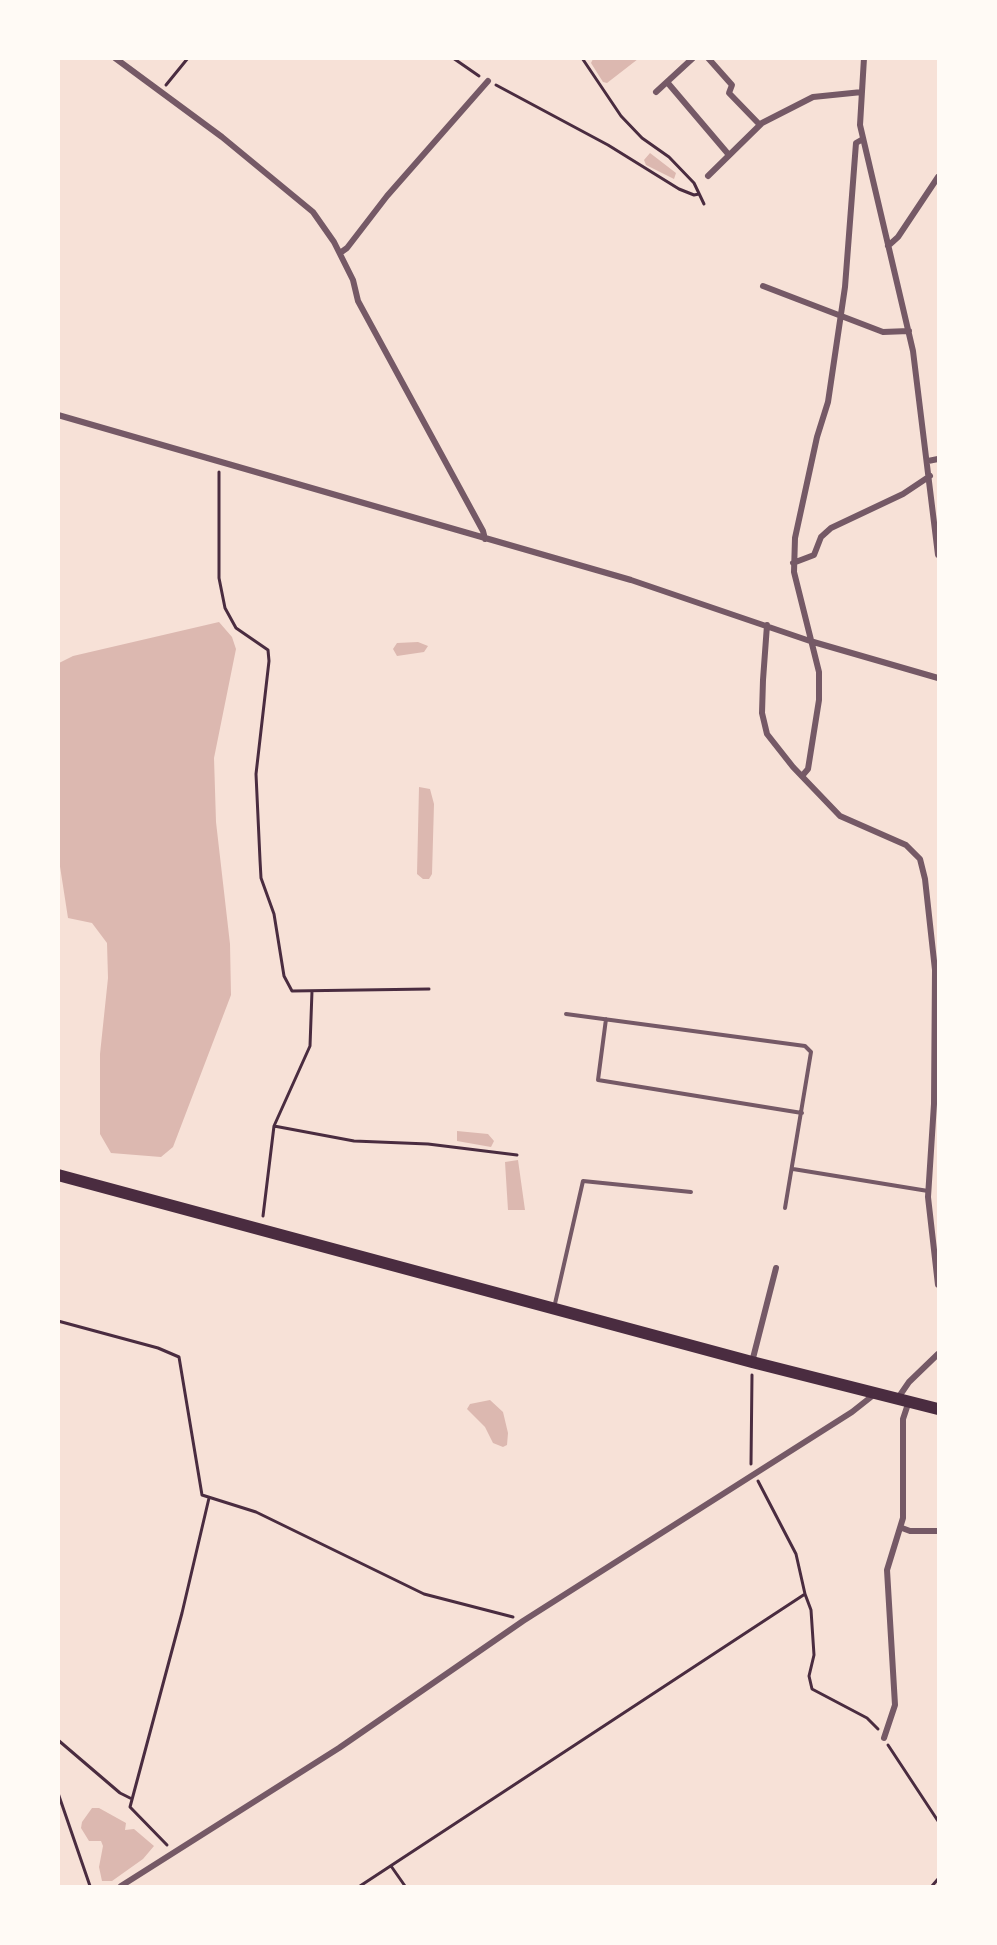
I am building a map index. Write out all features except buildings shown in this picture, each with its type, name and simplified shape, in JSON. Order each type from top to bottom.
[{"type":"main road","points":[[58,1175],[752,1362],[939,1409]]},
{"type":"street","points":[[115,58],[222,136],[313,212],[340,253],[353,280],[358,301],[483,531],[484,540]]},
{"type":"street","points":[[656,92],[693,58]]},
{"type":"street","points":[[708,58],[732,85],[729,93],[760,125]]},
{"type":"street","points":[[864,58],[860,125],[909,331],[939,555]]},
{"type":"street","points":[[340,253],[488,81]]},
{"type":"street","points":[[666,82],[729,155]]},
{"type":"street","points":[[708,176],[760,125],[813,97],[862,92]]},
{"type":"street","points":[[802,776],[808,769],[819,700],[819,672],[793,563],[795,538],[814,448],[828,402],[840,316],[856,143],[863,140]]},
{"type":"street","points":[[888,246],[898,237],[939,177]]},
{"type":"street","points":[[763,286],[883,332],[909,331]]},
{"type":"street","points":[[58,415],[484,540],[631,580],[813,642],[939,678]]},
{"type":"street","points":[[928,461],[939,459]]},
{"type":"street","points":[[793,563],[814,555],[821,537],[831,528],[903,494],[930,476]]},
{"type":"street","points":[[768,625],[762,713],[766,734],[840,816],[906,845],[920,859],[930,912],[935,970],[934,1104],[929,1191],[939,1284]]},
{"type":"street","points":[[752,1362],[776,1268]]},
{"type":"street","points":[[884,1738],[895,1705],[887,1569],[902,1528],[904,1400],[909,1382],[939,1354]]},
{"type":"street","points":[[121,1887],[339,1748],[523,1621],[753,1472],[852,1412],[877,1392]]},
{"type":"street","points":[[902,1528],[910,1531],[939,1531]]},
{"type":"lane","points":[[566,1014],[805,1047],[811,1052],[785,1208]]},
{"type":"lane","points":[[606,1019],[598,1080],[801,1113]]},
{"type":"lane","points":[[793,1169],[876,1180],[929,1191]]},
{"type":"lane","points":[[554,1308],[583,1181],[691,1192]]},
{"type":"path","points":[[160,92],[188,58]]},
{"type":"path","points":[[453,58],[488,81],[608,145],[679,189],[694,195],[699,194]]},
{"type":"path","points":[[582,58],[621,116],[642,138],[669,157],[694,183],[704,204]]},
{"type":"path","points":[[219,461],[219,578],[225,608],[236,628],[268,650],[269,661],[256,774],[261,878],[274,914],[284,976],[292,991],[429,989]]},
{"type":"path","points":[[262,1230],[274,1126],[310,1046],[312,991]]},
{"type":"path","points":[[274,1126],[354,1141],[428,1144],[517,1155]]},
{"type":"path","points":[[58,1322],[158,1348],[178,1357],[202,1495],[256,1512],[424,1594],[523,1621]]},
{"type":"path","points":[[752,1362],[750,1461],[753,1472],[796,1554],[814,1628],[814,1654],[808,1676],[812,1689],[867,1718],[884,1738],[939,1821]]},
{"type":"path","points":[[174,1852],[130,1807],[182,1613],[209,1498]]},
{"type":"path","points":[[360,1887],[805,1594]]},
{"type":"path","points":[[58,1740],[120,1793],[132,1799]]},
{"type":"path","points":[[58,1793],[61,1809],[90,1887]]},
{"type":"path","points":[[391,1866],[405,1887]]},
{"type":"path","points":[[932,1887],[939,1879]]},
{"type":"shaded area","points":[[593,59],[638,59],[607,83],[603,82],[591,63]]},
{"type":"shaded area","points":[[650,153],[676,173],[674,179],[646,165],[644,160]]},
{"type":"shaded area","points":[[219,622],[232,637],[236,649],[214,758],[216,822],[230,944],[231,995],[173,1147],[161,1157],[111,1153],[100,1134],[100,1054],[108,978],[107,943],[92,923],[68,918],[59,860],[59,663],[73,656]]},
{"type":"shaded area","points":[[418,642],[428,646],[424,652],[397,656],[393,649],[397,643]]},
{"type":"shaded area","points":[[419,787],[430,789],[434,804],[432,874],[429,879],[423,879],[417,874]]},
{"type":"shaded area","points":[[457,1131],[488,1134],[494,1141],[491,1147],[457,1141]]},
{"type":"shaded area","points":[[518,1160],[525,1210],[508,1210],[505,1162]]},
{"type":"shaded area","points":[[490,1400],[503,1412],[508,1433],[507,1445],[503,1447],[493,1443],[485,1427],[467,1409],[470,1404]]},
{"type":"shaded area","points":[[92,1808],[99,1808],[126,1823],[125,1830],[134,1829],[154,1846],[143,1859],[112,1881],[102,1881],[99,1867],[103,1846],[101,1841],[89,1841],[81,1828],[82,1822]]}]
